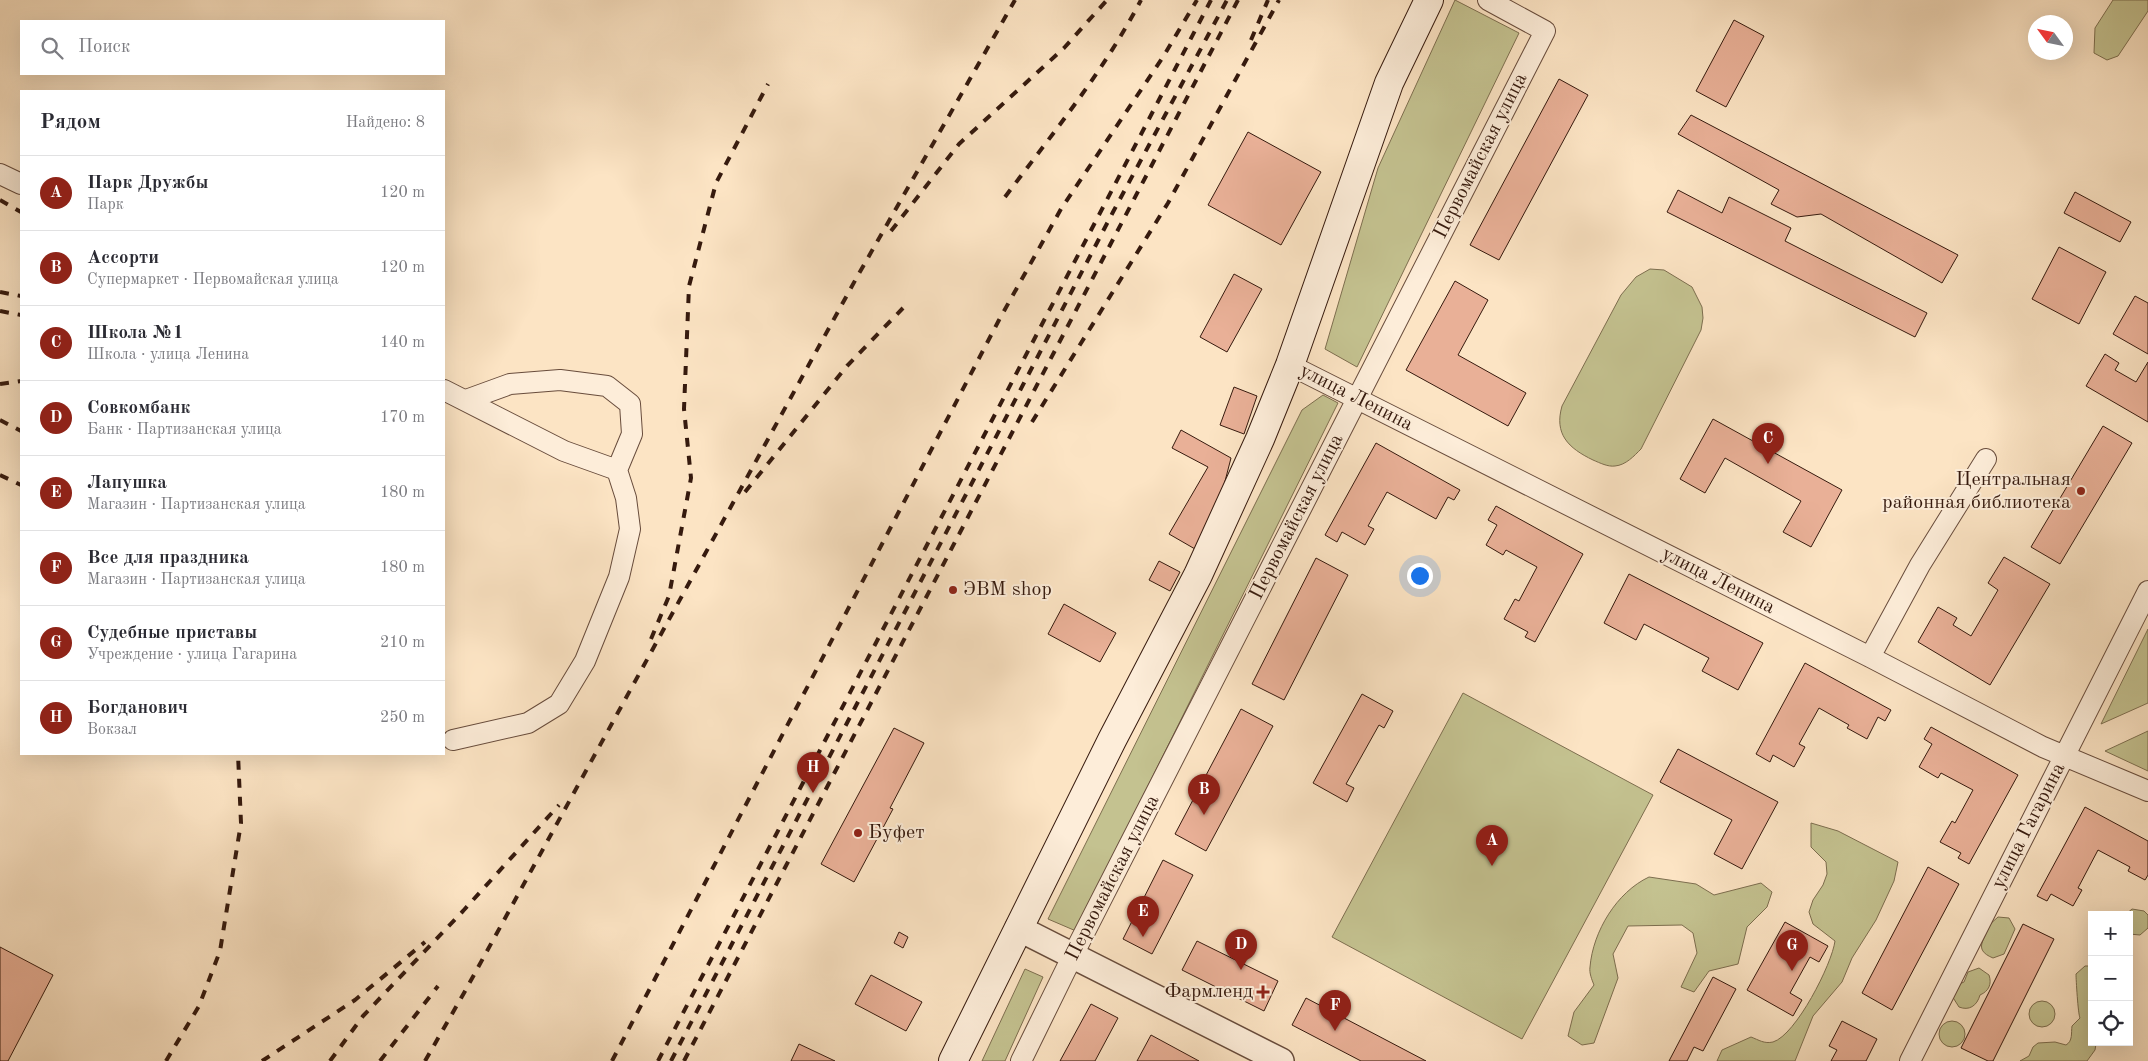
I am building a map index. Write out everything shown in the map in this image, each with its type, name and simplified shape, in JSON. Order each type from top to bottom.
[{"type":"main road","points":[[953,1061],[1112,740],[1198,575],[1260,439],[1290,365],[1389,83],[1429,0]]},
{"type":"street","name":"Первомайская улица","points":[[1022,1061],[1073,955],[1545,31],[1488,0]]},
{"type":"street","points":[[0,174],[20,184]]},
{"type":"street","name":"улица Ленина","points":[[1290,365],[1870,657],[2043,747],[2148,792]]},
{"type":"street","points":[[453,740],[528,722],[559,704],[585,661],[619,577],[630,529],[626,498],[618,470],[632,434],[630,404],[607,386],[560,380],[510,384],[466,400]]},
{"type":"street","points":[[445,390],[564,451],[618,470]]},
{"type":"street","points":[[1870,657],[1920,565],[1986,459]]},
{"type":"street","name":"улица Гагарина","points":[[1910,1061],[2148,591]]},
{"type":"street","points":[[1018,928],[1281,1061]]},
{"type":"shaded area","points":[[1455,0],[1519,33],[1357,367],[1325,349],[1378,168]]},
{"type":"shaded area","points":[[2113,0],[2148,0],[2148,11],[2118,56],[2107,60],[2094,53],[2095,28]]},
{"type":"shaded area","points":[[1650,269],[1664,270],[1692,287],[1702,307],[1701,330],[1641,449],[1623,464],[1607,465],[1584,455],[1565,439],[1560,425],[1562,406],[1621,295],[1636,277]]},
{"type":"shaded area","points":[[1323,395],[1338,403],[1076,931],[1048,919],[1302,410]]},
{"type":"shaded area","points":[[2148,629],[2148,703],[2101,724]]},
{"type":"shaded area","points":[[1463,693],[1653,795],[1522,1039],[1332,937]]},
{"type":"shaded area","points":[[2148,731],[2148,771],[2105,751]]},
{"type":"shaded area","points":[[1811,823],[1838,831],[1898,862],[1894,881],[1876,920],[1852,958],[1842,982],[1813,1016],[1795,1061],[1717,1061],[1722,1050],[1751,1037],[1773,1042],[1782,1037],[1802,1013],[1827,966],[1835,941],[1813,924],[1809,912],[1813,900],[1823,885],[1827,874],[1826,862],[1811,847]]},
{"type":"shaded area","points":[[1649,877],[1696,884],[1714,895],[1761,883],[1772,892],[1767,907],[1747,927],[1738,964],[1709,971],[1694,992],[1681,987],[1697,953],[1693,933],[1682,925],[1628,926],[1613,954],[1618,978],[1594,1043],[1582,1045],[1568,1036],[1574,1012],[1594,985],[1590,969],[1596,940],[1609,914],[1617,903],[1627,892]]},
{"type":"shaded area","points":[[2132,909],[2144,911],[2148,915],[2148,928],[2140,935],[2133,934],[2133,911],[2130,911]]},
{"type":"shaded area","points":[[1998,917],[2009,918],[2015,929],[2004,954],[1993,958],[1986,955],[1983,951],[1982,943],[1989,925]]},
{"type":"shaded area","points":[[2085,966],[2088,966],[2088,1046],[2096,1046],[2095,1050],[2087,1061],[2020,1061],[2029,1056],[2033,1047],[2038,1043],[2055,1042],[2066,1045],[2070,1041],[2072,1026],[2080,1018],[2076,974]]},
{"type":"shaded area","points":[[1979,968],[1989,975],[1989,987],[1980,995],[1972,1007],[1959,1007],[1952,996],[1957,985],[1964,982],[1968,972]]},
{"type":"shaded area","points":[[1025,969],[1043,977],[1005,1061],[982,1061]]},
{"type":"shaded area","points":[[2042,1001],[2051,1005],[2055,1014],[2051,1023],[2042,1027],[2033,1023],[2029,1014],[2033,1005]]},
{"type":"shaded area","points":[[1952,1021],[1961,1025],[1965,1034],[1961,1043],[1952,1047],[1943,1043],[1939,1034],[1943,1025]]},
{"type":"building","points":[[1734,20],[1764,36],[1726,107],[1696,91]]},
{"type":"building","points":[[1559,79],[1588,95],[1499,260],[1470,245]]},
{"type":"building","points":[[1691,115],[1958,255],[1942,283],[1821,214],[1797,217],[1771,204],[1779,190],[1678,134]]},
{"type":"building","points":[[1248,132],[1321,172],[1281,245],[1208,205]]},
{"type":"building","points":[[1678,190],[1722,213],[1729,197],[1791,228],[1785,241],[1927,313],[1915,337],[1667,212]]},
{"type":"building","points":[[2075,192],[2131,222],[2120,242],[2064,213]]},
{"type":"building","points":[[2059,247],[2106,272],[2079,324],[2032,299]]},
{"type":"building","points":[[1234,274],[1262,289],[1227,352],[1200,337]]},
{"type":"building","points":[[1455,281],[1488,300],[1458,355],[1526,393],[1508,426],[1406,370]]},
{"type":"building","points":[[2135,296],[2148,303],[2148,354],[2113,334]]},
{"type":"building","points":[[2105,354],[2119,363],[2115,370],[2136,382],[2148,362],[2148,422],[2086,386]]},
{"type":"building","points":[[1234,387],[1257,396],[1244,434],[1220,425]]},
{"type":"building","points":[[1713,419],[1842,490],[1811,547],[1783,532],[1801,501],[1725,458],[1705,493],[1680,479]]},
{"type":"building","points":[[2103,426],[2132,443],[2060,564],[2031,547]]},
{"type":"building","points":[[1181,430],[1231,458],[1223,489],[1195,549],[1169,534],[1208,467],[1172,448]]},
{"type":"building","points":[[1376,443],[1460,490],[1454,500],[1448,497],[1436,519],[1387,492],[1368,526],[1374,529],[1365,545],[1342,532],[1337,542],[1325,535]]},
{"type":"building","points":[[1496,506],[1583,554],[1535,642],[1525,637],[1528,632],[1504,619],[1515,599],[1519,601],[1537,567],[1506,550],[1503,555],[1486,545],[1497,525],[1488,520]]},
{"type":"building","points":[[2004,557],[2050,584],[1990,685],[1918,642],[1938,607],[1957,618],[1953,625],[1971,636],[1998,590],[1988,583]]},
{"type":"building","points":[[1316,558],[1348,575],[1284,700],[1252,684]]},
{"type":"building","points":[[1159,561],[1180,572],[1170,591],[1149,580]]},
{"type":"building","points":[[1629,574],[1763,643],[1738,690],[1702,671],[1709,658],[1644,624],[1636,640],[1604,623]]},
{"type":"building","points":[[1064,604],[1116,633],[1100,662],[1048,634]]},
{"type":"building","points":[[1805,663],[1891,710],[1885,721],[1878,717],[1867,739],[1847,728],[1849,725],[1819,708],[1799,744],[1805,747],[1794,767],[1773,755],[1770,762],[1756,754]]},
{"type":"building","points":[[1362,694],[1393,711],[1384,728],[1379,725],[1346,784],[1354,788],[1347,802],[1313,783]]},
{"type":"building","points":[[1241,709],[1273,726],[1206,851],[1175,834]]},
{"type":"building","points":[[1931,727],[2018,775],[1969,864],[1958,858],[1961,853],[1940,842],[1952,821],[1955,823],[1973,790],[1941,773],[1938,778],[1919,767],[1932,744],[1924,739]]},
{"type":"building","points":[[894,728],[924,743],[890,808],[893,809],[854,882],[821,864]]},
{"type":"building","points":[[1678,749],[1778,802],[1742,869],[1714,854],[1732,820],[1660,782]]},
{"type":"building","points":[[2085,807],[2148,841],[2148,875],[2145,880],[2128,871],[2130,867],[2098,850],[2078,888],[2082,890],[2073,906],[2051,894],[2047,901],[2037,896]]},
{"type":"building","points":[[1163,860],[1193,875],[1152,954],[1123,939]]},
{"type":"building","points":[[1928,867],[1959,884],[1892,1010],[1862,993]]},
{"type":"building","points":[[1785,922],[1828,946],[1819,962],[1810,957],[1790,993],[1802,1000],[1793,1016],[1747,990]]},
{"type":"building","points":[[2023,924],[2054,939],[1993,1061],[1988,1061],[1961,1048]]},
{"type":"building","points":[[899,932],[908,937],[903,948],[894,943]]},
{"type":"building","points":[[1197,941],[1278,981],[1264,1011],[1182,970]]},
{"type":"building","points":[[0,947],[53,975],[8,1061],[0,1061]]},
{"type":"building","points":[[871,975],[922,1002],[906,1031],[855,1004]]},
{"type":"building","points":[[1713,977],[1736,989],[1703,1051],[1694,1047],[1687,1061],[1669,1061]]},
{"type":"building","points":[[1306,998],[1426,1061],[1361,1061],[1292,1025]]},
{"type":"building","points":[[1091,1004],[1118,1018],[1095,1061],[1060,1061]]},
{"type":"building","points":[[1842,1021],[1877,1039],[1866,1061],[1831,1061],[1837,1050],[1829,1046]]},
{"type":"building","points":[[1151,1035],[1199,1061],[1137,1061]]},
{"type":"building","points":[[799,1044],[835,1061],[791,1061]]},
{"type":"railway","points":[[425,1061],[857,277],[1015,0]]},
{"type":"railway","points":[[891,231],[959,144],[1064,48],[1107,0]]},
{"type":"railway","points":[[1005,197],[1094,77],[1127,26],[1141,0]]},
{"type":"railway","points":[[612,1061],[999,320],[1061,209],[1163,57],[1197,0]]},
{"type":"railway","points":[[658,1061],[1211,0]]},
{"type":"railway","points":[[671,1061],[1113,212],[1227,0]]},
{"type":"railway","points":[[684,1061],[1238,0]]},
{"type":"railway","points":[[1251,40],[1268,0]]},
{"type":"railway","points":[[1032,422],[1168,203],[1279,0]]},
{"type":"railway","points":[[651,639],[669,596],[691,478],[684,409],[689,286],[716,183],[768,84]]},
{"type":"railway","points":[[0,200],[20,211]]},
{"type":"railway","points":[[0,292],[20,296]]},
{"type":"railway","points":[[745,492],[847,366],[903,308]]},
{"type":"railway","points":[[0,311],[20,315]]},
{"type":"railway","points":[[0,384],[20,381]]},
{"type":"railway","points":[[0,420],[20,430]]},
{"type":"railway","points":[[0,475],[20,485]]},
{"type":"railway","points":[[166,1061],[199,1006],[220,951],[241,823],[238,755]]},
{"type":"railway","points":[[330,1061],[363,1016],[463,911],[559,805]]},
{"type":"railway","points":[[262,1061],[355,1000],[425,942]]},
{"type":"railway","points":[[380,1061],[438,986]]},
{"type":"place","name":"Школа №1","points":[[1768,464]]},
{"type":"place","name":"Центральная районная библиотека","points":[[2081,491]]},
{"type":"place","name":"ЭВМ shop","points":[[953,590]]},
{"type":"place","name":"Богданович","points":[[813,793]]},
{"type":"place","name":"Ассорти","points":[[1204,815]]},
{"type":"place","name":"Буфет","points":[[858,833]]},
{"type":"place","name":"Парк Дружбы","points":[[1492,866]]},
{"type":"place","name":"Лапушка","points":[[1143,937]]},
{"type":"place","name":"Совкомбанк","points":[[1241,970]]},
{"type":"place","name":"Судебные приставы","points":[[1792,971]]},
{"type":"place","name":"Фармленд","points":[[1263,992]]},
{"type":"place","name":"Все для праздника","points":[[1335,1031]]}]
